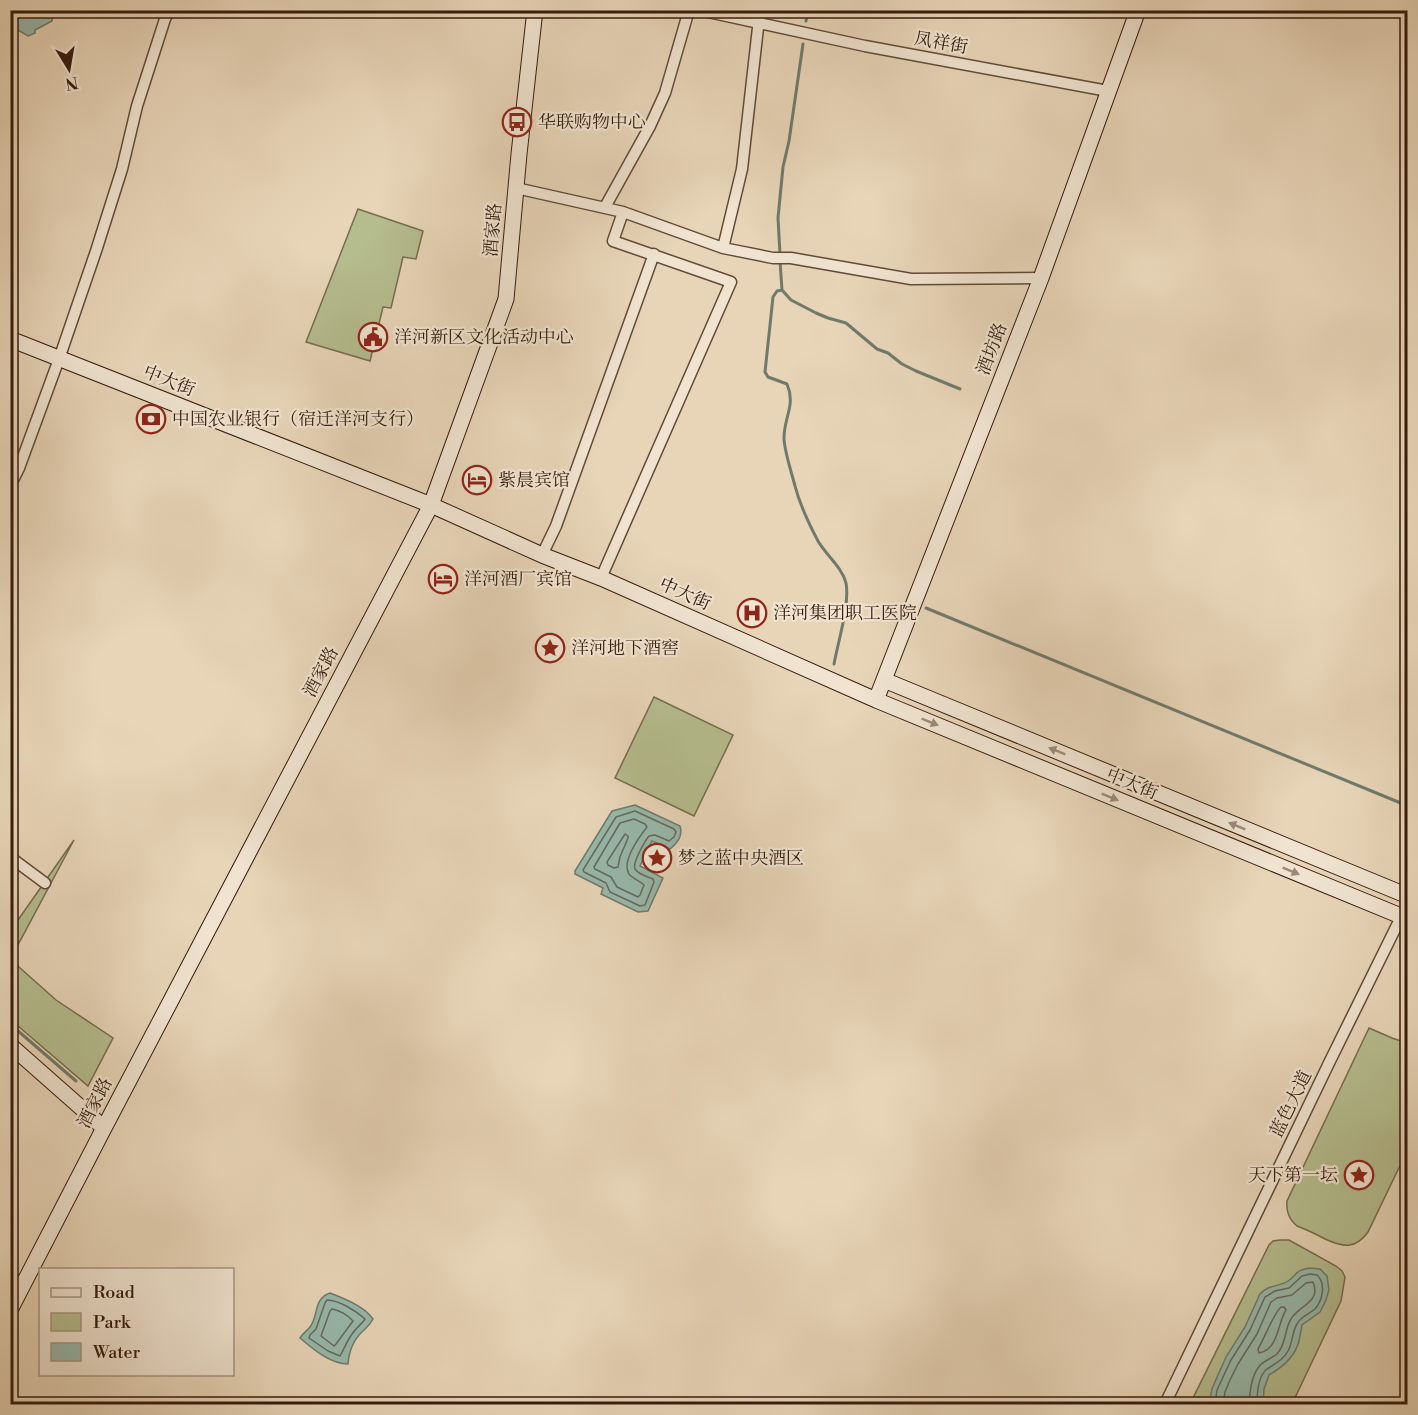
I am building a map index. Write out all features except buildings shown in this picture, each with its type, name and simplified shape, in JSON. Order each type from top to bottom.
[{"type":"street","points":[[10,486],[19,468],[59,358],[122,169],[137,106],[169,10]]},
{"type":"street","name":"酒家路","points":[[10,1310],[431,505],[506,299],[535,10]]},
{"type":"street","points":[[605,207],[650,126],[665,93],[689,10]]},
{"type":"street","name":"凤祥街","points":[[699,10],[865,46],[1108,91]]},
{"type":"street","points":[[723,248],[742,169],[760,10]]},
{"type":"street","name":"酒坊路","points":[[876,700],[1041,278],[1138,10]]},
{"type":"street","points":[[516,188],[605,207],[723,248],[773,258],[791,258],[911,279],[1041,278]]},
{"type":"street","points":[[601,578],[731,282],[614,241],[623,212]]},
{"type":"street","points":[[542,555],[556,526],[654,254]]},
{"type":"street","name":"中大街","points":[[10,339],[431,505],[876,700],[1405,913]]},
{"type":"street","name":"中大街","points":[[884,680],[1407,896]]},
{"type":"street","points":[[10,857],[45,883]]},
{"type":"street","name":"蓝色大道","points":[[1165,1404],[1324,1074],[1405,913]]},
{"type":"street","points":[[10,1045],[104,1128]]},
{"type":"green space","points":[[358,209],[423,231],[416,259],[403,257],[391,308],[383,307],[370,361],[306,342]]},
{"type":"green space","points":[[654,697],[733,735],[694,816],[615,778]]},
{"type":"green space","points":[[74,840],[11,958],[11,930]]},
{"type":"green space","points":[[11,958],[56,1000],[113,1038],[88,1086],[11,1020]]},
{"type":"green space","points":[[1369,1028],[1407,1043],[1407,1151],[1368,1232],[1358,1242],[1343,1245],[1331,1242],[1297,1226],[1289,1215],[1287,1201]]},
{"type":"green space","points":[[1289,1240],[1336,1266],[1345,1277],[1341,1301],[1292,1404],[1190,1404],[1269,1245],[1273,1241]]},
{"type":"water","points":[[10,11],[54,11],[52,21],[28,36],[11,29]]},
{"type":"water","points":[[635,805],[680,826],[681,830],[679,839],[670,849],[652,841],[640,866],[663,878],[648,911],[638,912],[601,894],[603,888],[575,874],[612,811]]},
{"type":"water","points":[[1320,1269],[1327,1276],[1329,1290],[1326,1300],[1320,1312],[1302,1325],[1297,1347],[1291,1357],[1269,1375],[1264,1389],[1263,1404],[1209,1404],[1212,1389],[1226,1357],[1245,1327],[1260,1294],[1288,1281],[1301,1270]]},
{"type":"water","points":[[330,1293],[348,1300],[373,1319],[354,1342],[348,1364],[328,1359],[300,1338],[313,1322],[321,1299]]},
{"type":"waterway","points":[[806,21],[808,10]]},
{"type":"waterway","points":[[780,254],[778,218],[783,167],[803,44]]},
{"type":"waterway","points":[[780,261],[782,290],[791,300],[816,313],[846,323],[877,349],[888,353],[902,364],[960,389]]},
{"type":"waterway","points":[[782,290],[777,291],[773,297],[765,372],[768,377],[787,384],[790,405],[784,431],[784,443],[797,493],[818,541],[841,572],[846,583],[845,612],[834,664]]},
{"type":"waterway","points":[[926,608],[1408,806]]},
{"type":"waterway","points":[[10,1024],[76,1081]]},
{"type":"place","name":"华联购物中心","points":[[517,122]]},
{"type":"place","name":"洋河新区文化活动中心","points":[[373,337]]},
{"type":"place","name":"中国农业银行（宿迁洋河支行）","points":[[151,419]]},
{"type":"place","name":"紫晨宾馆","points":[[477,480]]},
{"type":"place","name":"洋河酒厂宾馆","points":[[443,579]]},
{"type":"place","name":"洋河集团职工医院","points":[[752,613]]},
{"type":"place","name":"洋河地下酒窖","points":[[550,648]]},
{"type":"place","name":"梦之蓝中央酒区","points":[[657,858]]},
{"type":"place","name":"天下第一坛","points":[[1359,1175]]}]
